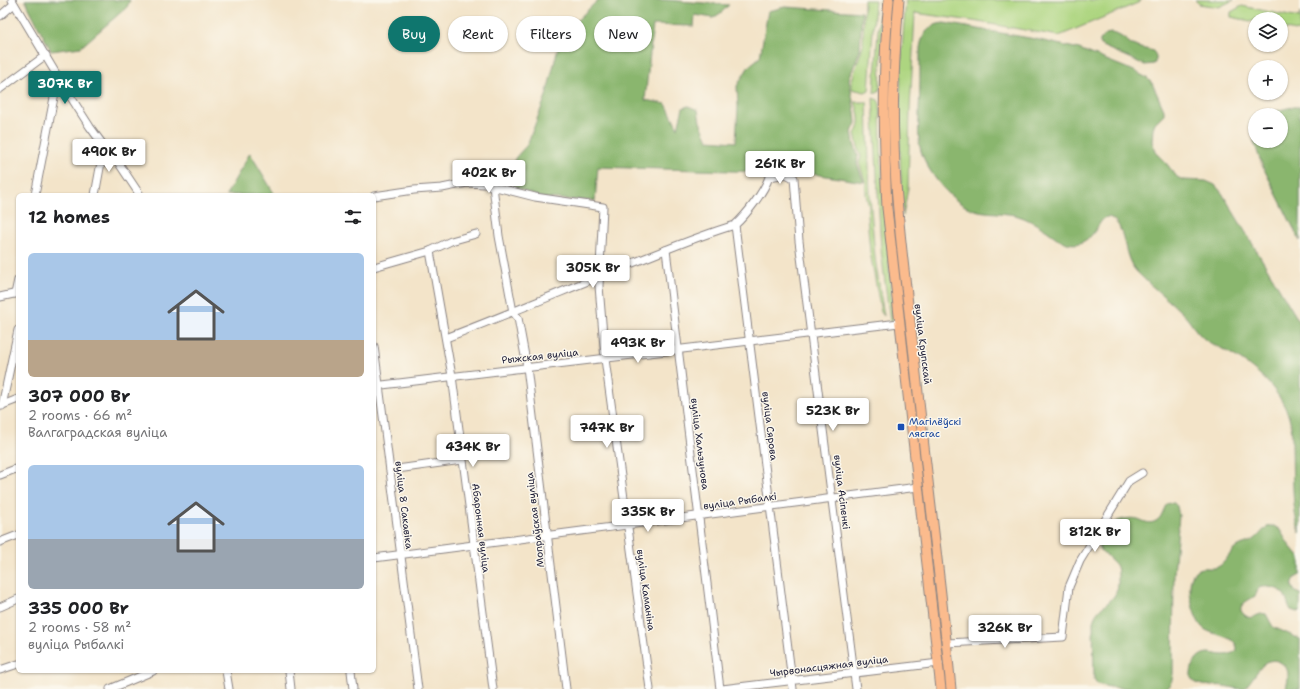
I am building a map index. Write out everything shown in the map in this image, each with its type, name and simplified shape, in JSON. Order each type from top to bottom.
[{"type":"main road","name":"вуліца Крупскай","points":[[889,0],[884,96],[884,142],[887,208],[941,689]]},
{"type":"main road","name":"вуліца Крупскай","points":[[899,0],[894,104],[897,207],[951,689]]},
{"type":"street","points":[[0,16],[13,2],[90,127],[104,146],[112,153],[139,193]]},
{"type":"street","points":[[0,89],[46,55]]},
{"type":"street","points":[[35,193],[58,77]]},
{"type":"street","points":[[95,193],[104,146]]},
{"type":"street","name":"вуліца Асіпенкі","points":[[735,225],[743,218],[767,184],[769,177],[786,174],[794,178],[799,242],[856,689]]},
{"type":"street","points":[[376,196],[414,190],[442,188],[467,183],[493,186]]},
{"type":"street","name":"вуліца Каманіна","points":[[493,186],[535,197],[603,207],[599,286],[605,359],[650,689]]},
{"type":"street","name":"Мопраўская вуліца","points":[[493,186],[499,236],[513,312],[518,318],[527,367],[566,689]]},
{"type":"street","points":[[446,338],[714,231],[735,225]]},
{"type":"street","name":"вуліца Сярова","points":[[735,225],[793,689]]},
{"type":"street","points":[[376,266],[430,251],[451,241],[476,234]]},
{"type":"street","name":"вуліца Хальзунова","points":[[666,250],[721,689]]},
{"type":"street","name":"Абаронная вуліца","points":[[430,251],[452,376],[473,546],[493,689]]},
{"type":"street","points":[[0,297],[16,294]]},
{"type":"street","name":"Рыжская вуліца","points":[[376,386],[899,323]]},
{"type":"street","points":[[1,406],[16,339]]},
{"type":"street","name":"вуліца 8 Сакавіка","points":[[376,386],[390,470],[418,689]]},
{"type":"street","points":[[1,406],[16,400]]},
{"type":"street","points":[[390,470],[462,460]]},
{"type":"street","points":[[0,475],[16,469]]},
{"type":"street","points":[[947,643],[1063,637],[1069,587],[1080,561],[1129,481],[1142,473]]},
{"type":"street","name":"вуліца Рыбалкі","points":[[376,558],[918,487]]},
{"type":"street","points":[[0,542],[16,536]]},
{"type":"street","points":[[0,607],[16,600]]},
{"type":"street","name":"Чырвонасцяжная вуліца","points":[[721,689],[939,663]]},
{"type":"street","points":[[0,670],[16,665]]},
{"type":"street","points":[[110,689],[148,673]]},
{"type":"street","points":[[226,673],[229,689]]},
{"type":"street","points":[[289,673],[291,689]]},
{"type":"street","points":[[351,673],[353,689]]},
{"type":"green space","points":[[25,0],[130,0],[127,7],[81,47],[51,51]]},
{"type":"green space","points":[[598,0],[666,0],[729,5],[713,18],[695,15],[694,26],[653,25],[652,34],[652,16],[594,16],[594,52],[650,52],[645,100],[666,104],[678,128],[683,108],[688,106],[698,110],[700,122],[708,140],[736,142],[738,107],[737,86],[749,66],[760,57],[768,11],[785,7],[862,12],[860,50],[849,79],[856,123],[852,132],[858,155],[857,164],[864,182],[795,171],[763,172],[598,167],[595,201],[541,198],[517,188],[503,180],[516,157],[527,145],[546,96],[557,52],[586,52],[586,16],[582,16]]},
{"type":"green space","points":[[864,0],[875,0],[869,90],[865,92],[852,89],[852,80],[863,45]]},
{"type":"green space","points":[[880,0],[880,22],[882,33],[880,87],[879,91],[874,93]]},
{"type":"green space","points":[[906,0],[1141,0],[1140,2],[1059,36],[973,21],[915,13],[908,188],[903,216],[900,162],[900,108]]},
{"type":"green space","points":[[1195,0],[1234,0],[1219,7],[1199,4]]},
{"type":"green space","points":[[1242,6],[1270,12],[1248,12],[1248,21],[1231,17],[1231,12]]},
{"type":"green space","points":[[1300,13],[1300,32],[1288,29],[1288,16],[1299,18]]},
{"type":"green space","points":[[944,23],[1035,39],[1079,49],[1134,71],[1147,78],[1152,83],[1164,110],[1164,114],[1155,123],[1153,128],[1152,142],[1157,154],[1177,177],[1183,180],[1206,181],[1215,185],[1222,193],[1300,323],[1300,533],[1297,524],[1294,502],[1290,420],[1282,402],[1270,385],[1254,369],[1203,338],[1179,310],[1136,271],[1129,259],[1119,225],[1115,221],[1108,217],[1105,218],[1088,239],[1080,243],[1075,244],[1065,242],[1024,218],[1010,214],[974,210],[967,207],[946,191],[933,175],[924,159],[919,141],[920,48],[922,38],[927,31],[934,25]]},
{"type":"green space","points":[[1111,33],[1118,35],[1137,47],[1153,51],[1156,58],[1154,64],[1145,65],[1102,46],[1100,40],[1106,34]]},
{"type":"green space","points":[[873,98],[878,100],[880,104],[882,179],[893,314],[893,320],[890,322],[881,250]]},
{"type":"green space","points":[[855,102],[867,102],[870,196],[875,258],[884,316],[881,312],[870,252],[867,216],[869,207],[866,195],[866,184],[859,163],[861,157],[855,134],[859,126],[859,114]]},
{"type":"green space","points":[[1300,107],[1300,241],[1262,165],[1256,148],[1288,148],[1288,108]]},
{"type":"green space","points":[[250,153],[274,193],[227,193]]},
{"type":"green space","points":[[1174,503],[1177,506],[1179,516],[1174,573],[1173,674],[1171,683],[1165,689],[1140,689],[1103,686],[1098,684],[1094,679],[1093,622],[1099,610],[1116,593],[1118,586],[1118,571],[1117,566],[1113,561],[1102,552],[1099,545],[1099,540],[1104,531],[1117,521],[1133,518],[1149,523],[1156,521],[1160,518],[1167,504]]},
{"type":"green space","points":[[1269,526],[1274,526],[1280,530],[1289,545],[1300,558],[1300,575],[1295,578],[1292,586],[1295,592],[1300,594],[1300,611],[1297,612],[1291,610],[1285,595],[1281,591],[1267,587],[1259,588],[1255,596],[1246,601],[1241,606],[1241,609],[1246,616],[1251,618],[1260,614],[1266,614],[1273,627],[1300,639],[1300,689],[1286,689],[1288,677],[1287,671],[1284,665],[1277,661],[1265,663],[1243,689],[1198,684],[1191,678],[1193,665],[1197,658],[1201,655],[1209,653],[1227,655],[1237,650],[1233,641],[1224,636],[1207,631],[1199,623],[1191,600],[1190,583],[1192,576],[1198,569],[1218,567],[1225,561],[1232,551],[1237,547],[1254,540]]},
{"type":"place","name":"Магілёўскі лясгас","points":[[901,427]]}]
